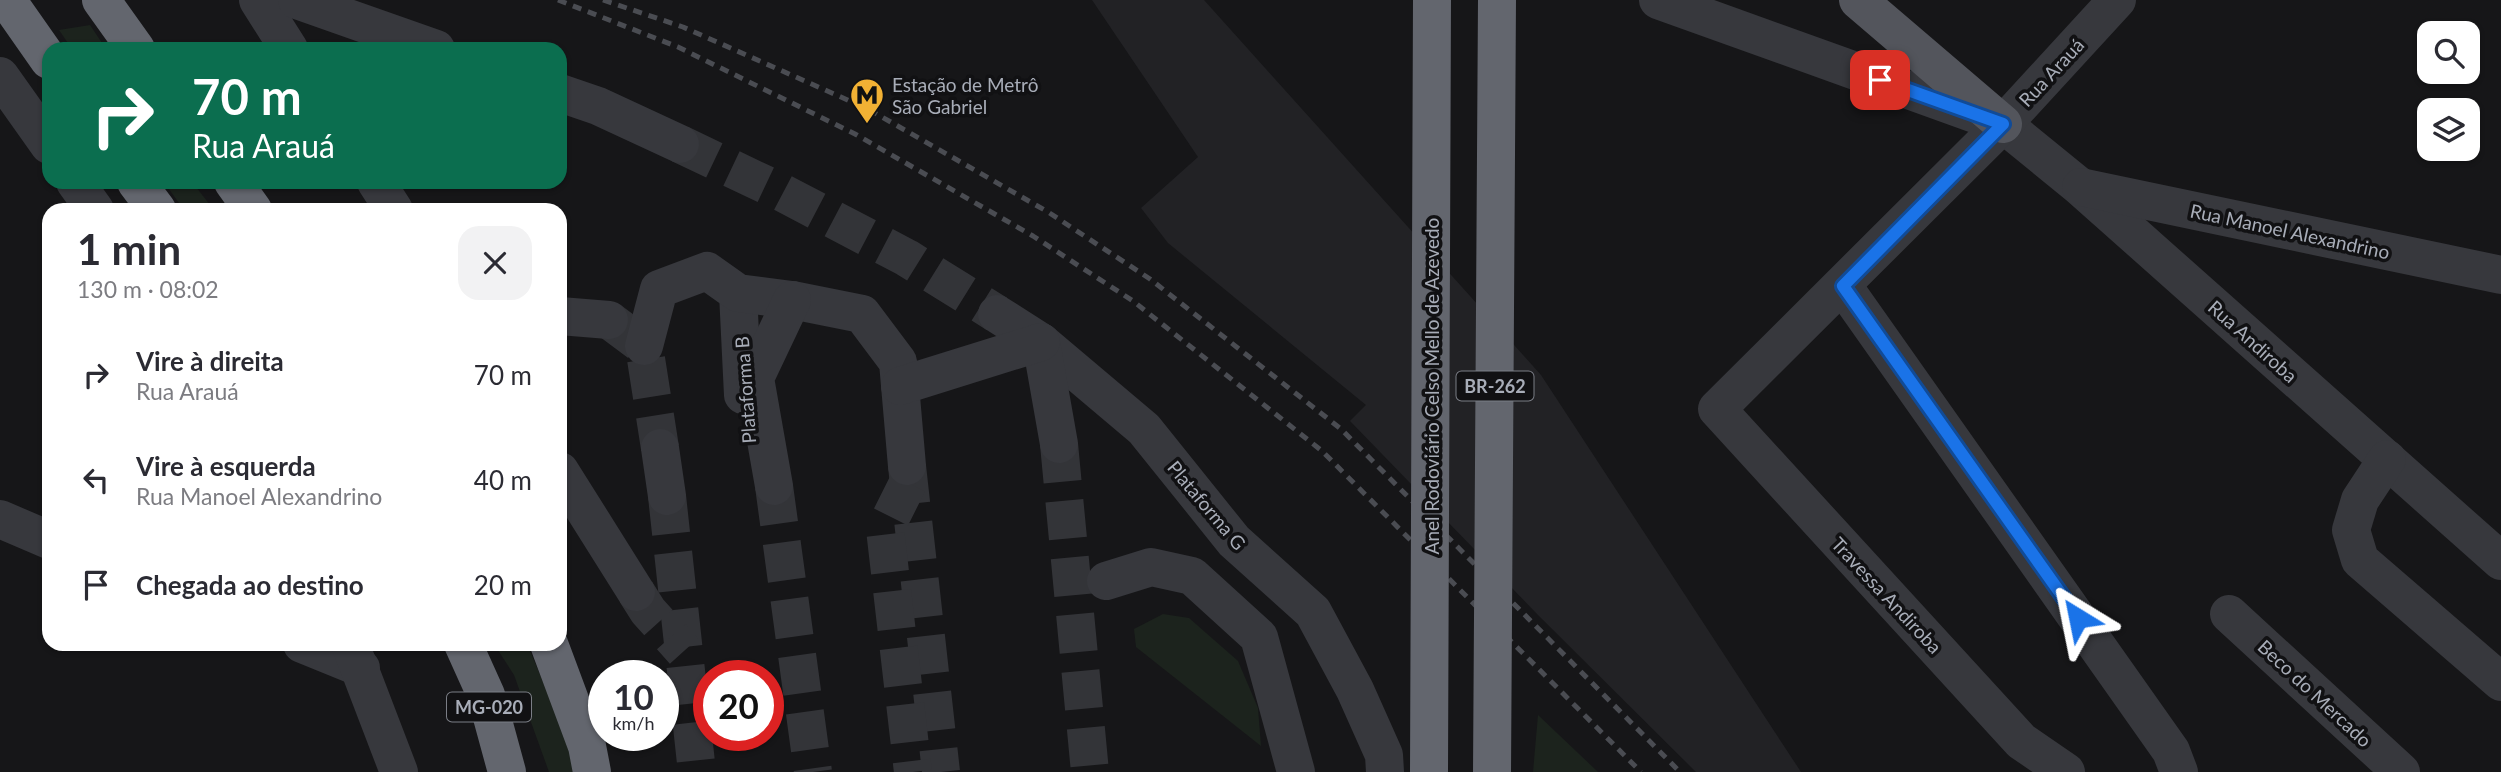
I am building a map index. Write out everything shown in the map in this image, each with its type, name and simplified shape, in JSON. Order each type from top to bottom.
[{"type":"highway","points":[[101,0],[131,42]]},
{"type":"highway","name":"Anel Rodoviário Celso Mello de Azevedo","points":[[1429,772],[1432,0]]},
{"type":"highway","name":"BR-262","points":[[1492,772],[1497,0]]},
{"type":"highway","points":[[8,2],[42,50]]},
{"type":"highway","name":"MG-020","points":[[466,651],[486,695],[507,772]]},
{"type":"highway","points":[[552,651],[587,746],[592,772]]},
{"type":"main road","points":[[1858,0],[2003,124]]},
{"type":"street","points":[[258,0],[285,42]]},
{"type":"street","points":[[297,0],[416,42]]},
{"type":"street","points":[[1658,0],[2003,124]]},
{"type":"street","name":"Rua Arauá","points":[[1717,409],[2003,124],[2117,0]]},
{"type":"street","points":[[0,76],[42,135]]},
{"type":"street","points":[[567,95],[598,106],[680,144]]},
{"type":"street","name":"Rua Andiroba","points":[[2003,124],[2079,186],[2501,561]]},
{"type":"street","name":"Rua Manoel Alexandrino","points":[[2079,186],[2501,275]]},
{"type":"street","points":[[644,346],[659,289],[707,271],[738,293],[792,300],[862,314],[898,362],[907,466]]},
{"type":"street","points":[[1843,286],[2171,751],[2179,772]]},
{"type":"street","name":"Plataforma B","points":[[738,293],[744,416],[763,487],[755,378],[792,300]]},
{"type":"street","name":"Plataforma G","points":[[997,314],[1041,342],[1144,429],[1234,541],[1313,612],[1384,755],[1385,772]]},
{"type":"street","points":[[567,317],[609,320]]},
{"type":"street","points":[[900,386],[1041,342],[1059,444]]},
{"type":"street","name":"Travessa Andiroba","points":[[1717,409],[2021,741],[2066,772]]},
{"type":"street","points":[[660,448],[667,496]]},
{"type":"street","points":[[2387,459],[2360,500],[2351,530],[2360,560],[2501,682]]},
{"type":"street","points":[[567,482],[636,592]]},
{"type":"street","points":[[0,519],[42,537]]},
{"type":"street","points":[[1106,581],[1151,567],[1192,576],[1259,637],[1296,772]]},
{"type":"street","name":"Beco do Mercado","points":[[2229,614],[2401,772]]},
{"type":"street","points":[[333,651],[355,656],[399,772]]},
{"type":"shaded area","points":[[1092,0],[1204,0],[1541,375],[1801,772],[1696,772],[1538,615],[1350,421],[1366,405],[1168,243],[1141,208],[1198,157]]},
{"type":"shaded area","points":[[90,25],[101,42],[67,42],[59,30]]},
{"type":"shaded area","points":[[169,189],[198,189],[208,203],[179,203]]},
{"type":"shaded area","points":[[1163,614],[1189,618],[1238,661],[1258,708],[1261,746],[1136,647],[1134,629]]},
{"type":"shaded area","points":[[499,651],[530,651],[567,738],[574,772],[549,772],[514,675]]},
{"type":"shaded area","points":[[1538,715],[1598,772],[1533,772]]},
{"type":"tunnel","points":[[680,144],[781,192],[907,258],[997,314]]},
{"type":"tunnel","points":[[609,320],[644,346],[660,448]]},
{"type":"tunnel","points":[[1059,444],[1090,772]]},
{"type":"tunnel","points":[[907,466],[941,772]]},
{"type":"tunnel","points":[[908,483],[885,529],[913,772]]},
{"type":"tunnel","points":[[774,486],[813,772]]},
{"type":"tunnel","points":[[667,496],[697,772]]},
{"type":"tunnel","points":[[636,592],[648,611],[684,651]]},
{"type":"railway","points":[[558,0],[678,47],[855,134],[1033,236],[1133,301],[1322,451],[1641,772]]},
{"type":"railway","points":[[603,0],[683,27],[868,109],[1048,212],[1150,279],[1341,429],[1680,772]]},
{"type":"place","name":"Estação de Metrô São Gabriel","points":[[867,125]]},
{"type":"route","points":[[1880,80],[2003,124],[1843,286],[2078,618]]}]
